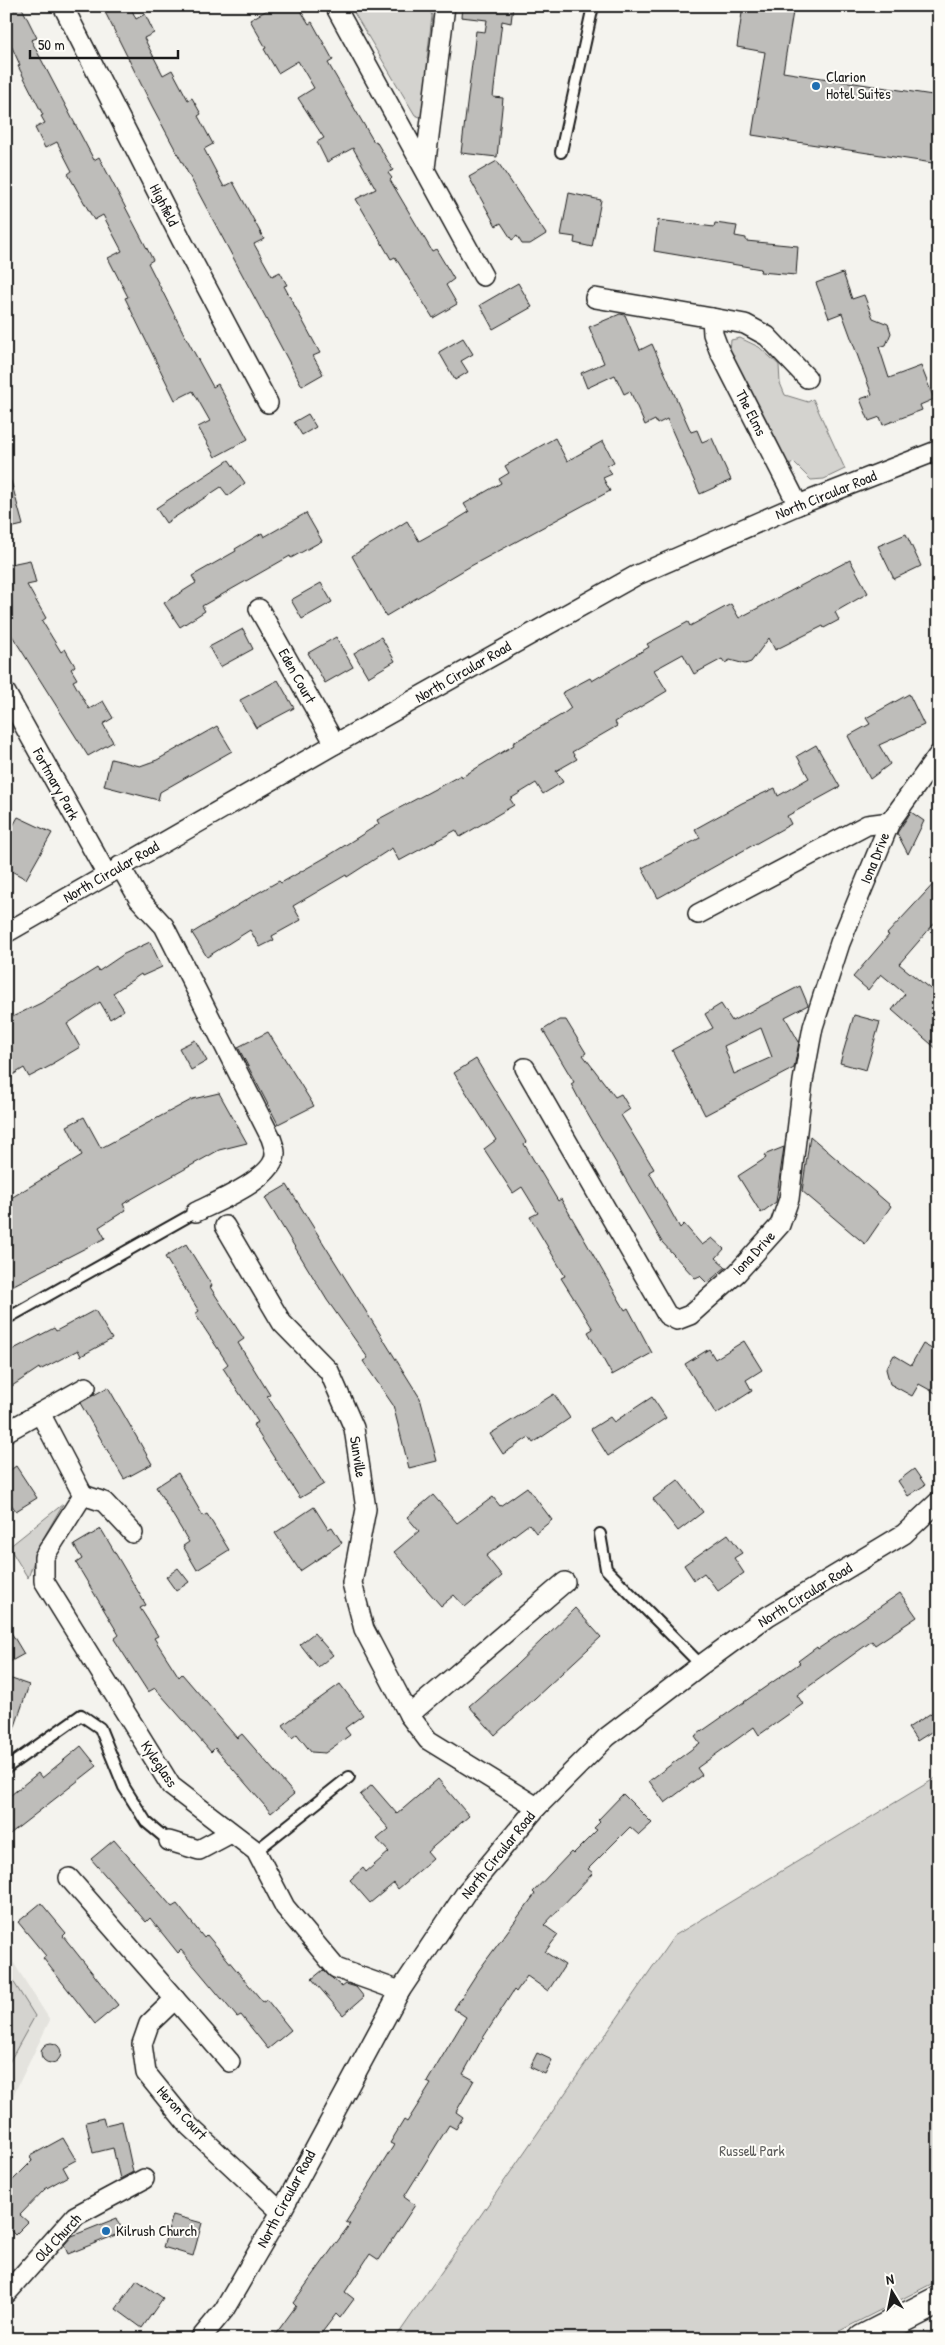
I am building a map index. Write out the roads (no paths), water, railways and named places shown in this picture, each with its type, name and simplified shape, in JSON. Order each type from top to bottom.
[{"type":"main road","points":[[863,2339],[939,2300]]},
{"type":"street","name":"Highfield","points":[[63,6],[181,239],[268,403]]},
{"type":"street","points":[[334,6],[483,276]]},
{"type":"street","points":[[425,168],[445,6]]},
{"type":"street","points":[[595,298],[745,324],[767,336],[807,378]]},
{"type":"street","name":"The Elms","points":[[712,318],[713,334],[719,350],[798,505]]},
{"type":"street","name":"North Circular Road","points":[[6,933],[334,744],[635,576],[798,505],[939,450]]},
{"type":"street","name":"Eden Court","points":[[259,609],[334,744]]},
{"type":"street","name":"Fortmary Park","points":[[6,693],[113,871],[164,926],[263,1121],[275,1154],[271,1167],[262,1176],[196,1212]]},
{"type":"street","name":"Iona Drive","points":[[525,1068],[667,1315],[677,1320],[690,1315],[736,1273],[780,1225],[789,1199],[803,1081],[814,1027],[840,943],[890,822],[939,754]]},
{"type":"street","name":"Iona Drive","points":[[698,914],[867,825],[890,822]]},
{"type":"street","name":"Sunville","points":[[225,1226],[282,1323],[330,1371],[354,1428],[366,1509],[352,1583],[364,1629],[408,1715],[428,1740],[537,1807]]},
{"type":"street","points":[[6,1432],[86,1387]]},
{"type":"street","points":[[40,1413],[83,1496],[104,1502],[133,1533]]},
{"type":"street","name":"Kyleglass","points":[[83,1496],[44,1557],[44,1581],[171,1786],[256,1852],[285,1907],[336,1968],[400,1991]]},
{"type":"street","name":"North Circular Road","points":[[200,2339],[224,2310],[281,2212],[400,1991],[467,1891],[537,1807],[607,1737],[701,1665],[768,1616],[904,1534],[939,1501]]},
{"type":"street","points":[[408,1715],[565,1582]]},
{"type":"street","points":[[169,1841],[200,1850],[231,1833]]},
{"type":"street","points":[[69,1878],[230,2062]]},
{"type":"street","name":"Heron Court","points":[[175,1999],[149,2024],[142,2044],[146,2073],[190,2126],[281,2212]]},
{"type":"street","name":"Old Church","points":[[6,2294],[75,2216],[144,2179]]},
{"type":"lane","points":[[561,152],[593,6]]},
{"type":"lane","points":[[6,1319],[196,1212]]},
{"type":"lane","points":[[600,1534],[606,1569],[701,1665]]},
{"type":"lane","points":[[6,1768],[81,1715],[100,1728],[124,1787],[146,1822],[169,1841]]},
{"type":"lane","points":[[256,1852],[349,1776]]},
{"type":"place","name":"Clarion Hotel Suites","points":[[816,86]]},
{"type":"place","name":"Kilrush Church","points":[[106,2231]]},
{"type":"park label","name":"Russell Park","points":[[752,2151]]}]
